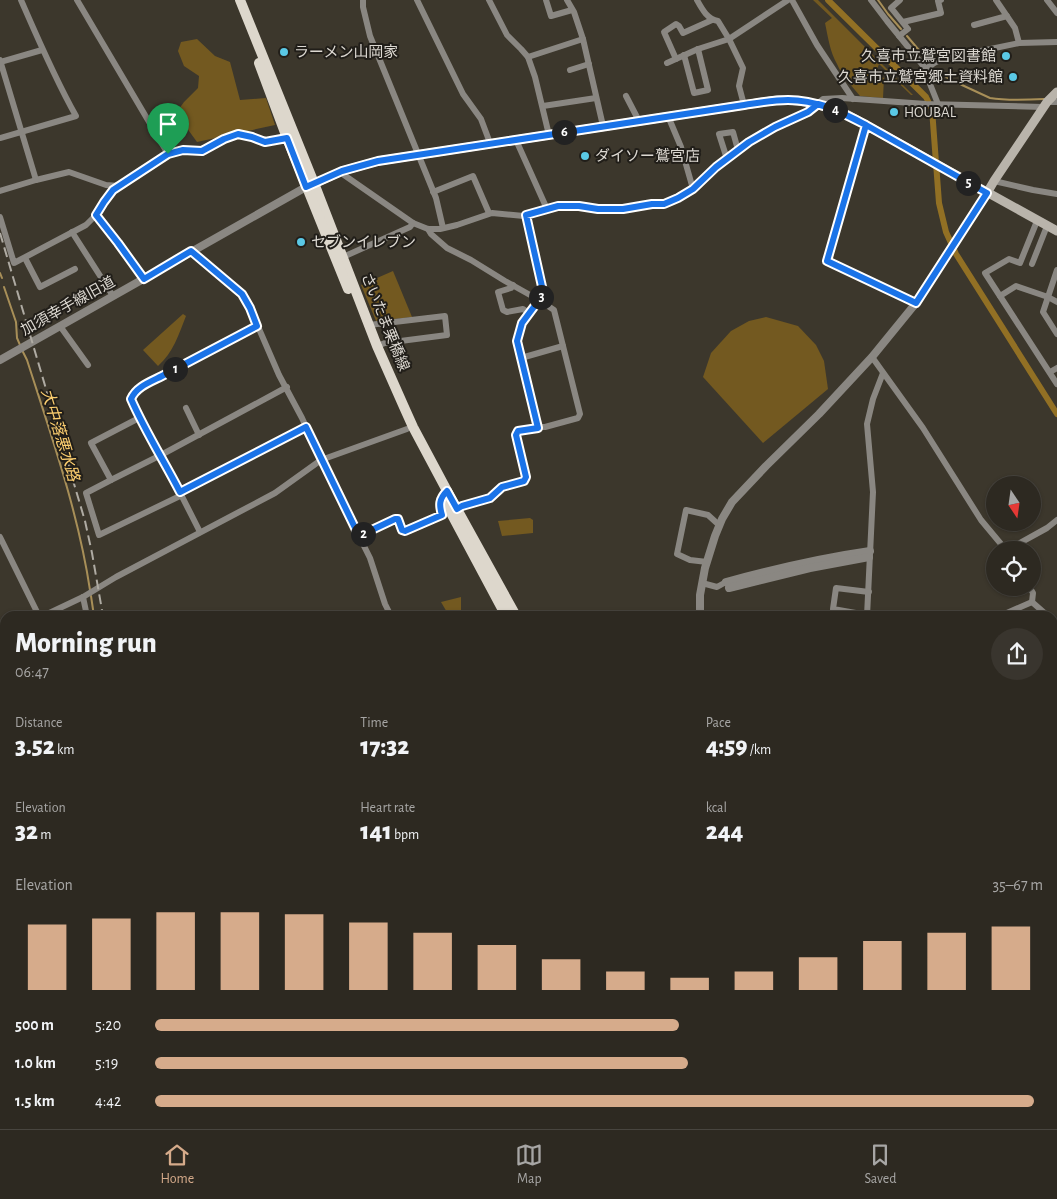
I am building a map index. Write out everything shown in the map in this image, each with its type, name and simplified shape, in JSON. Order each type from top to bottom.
[{"type":"main road","name":"さいたま栗橋線","points":[[234,0],[287,138],[343,257],[377,346],[444,494],[503,611]]},
{"type":"main road","name":"さいたま栗橋線","points":[[240,0],[380,369],[407,429],[444,494],[457,509],[513,611]]},
{"type":"main road","points":[[987,193],[1045,105],[1057,92]]},
{"type":"main road","points":[[310,185],[342,171],[372,162],[668,116],[778,100],[790,100],[818,104],[840,112],[1057,232]]},
{"type":"street","points":[[0,138],[76,116],[42,50],[21,0]]},
{"type":"street","points":[[77,0],[168,154]]},
{"type":"street","points":[[363,0],[363,7],[373,43],[434,192],[443,228]]},
{"type":"street","points":[[417,0],[463,94],[481,119],[490,144]]},
{"type":"street","points":[[489,0],[507,35],[528,58],[543,106],[549,135]]},
{"type":"street","points":[[546,0],[551,16],[572,10]]},
{"type":"street","points":[[566,0],[572,10],[583,39],[603,126]]},
{"type":"street","points":[[696,0],[708,17],[718,21],[743,68],[739,86],[744,105]]},
{"type":"street","points":[[667,63],[698,49],[729,39],[790,0],[816,45],[853,99]]},
{"type":"street","points":[[871,0],[928,71],[936,104]]},
{"type":"street","points":[[899,36],[908,29],[891,8],[900,0]]},
{"type":"street","points":[[903,22],[941,13],[938,1],[941,0]]},
{"type":"street","points":[[998,1],[1015,28],[1020,44]]},
{"type":"street","points":[[1050,1],[1057,13]]},
{"type":"street","points":[[974,25],[1007,16]]},
{"type":"street","points":[[676,59],[664,32],[676,24],[680,26],[683,34],[712,20]]},
{"type":"street","points":[[528,58],[583,39]]},
{"type":"street","points":[[926,69],[942,59],[1020,44],[1057,42]]},
{"type":"street","points":[[684,56],[694,93],[708,90],[698,49]]},
{"type":"street","points":[[36,180],[0,61],[42,50]]},
{"type":"street","points":[[570,70],[588,64]]},
{"type":"street","points":[[626,96],[639,121]]},
{"type":"street","points":[[543,106],[596,98]]},
{"type":"street","points":[[342,171],[344,175],[414,223],[428,229],[443,228],[489,214],[498,213],[520,216],[558,206],[623,209],[664,204],[693,189],[716,167],[749,142],[775,127],[808,112],[823,98],[926,104],[1045,105],[1057,102]]},
{"type":"street","points":[[668,116],[681,147],[693,189]]},
{"type":"street","points":[[866,125],[827,261],[916,303]]},
{"type":"street","points":[[727,158],[719,134],[733,132],[738,150]]},
{"type":"street","points":[[0,217],[14,263],[86,225],[96,215],[113,190],[168,154],[183,150],[202,151],[238,134],[265,142],[287,138]]},
{"type":"street","points":[[516,140],[546,209]]},
{"type":"street","points":[[0,192],[36,180],[69,172],[106,185],[119,186]]},
{"type":"street","points":[[434,192],[473,176],[489,214]]},
{"type":"street","points":[[994,181],[1057,194]]},
{"type":"street","name":"加須幸手線旧道","points":[[0,360],[310,185]]},
{"type":"street","points":[[700,611],[700,595],[707,562],[719,525],[732,502],[872,357],[916,303],[987,193]]},
{"type":"street","points":[[96,215],[144,279]]},
{"type":"street","points":[[526,215],[543,291],[542,296],[522,323],[517,341],[538,428]]},
{"type":"street","points":[[1037,220],[1020,263],[1009,259],[985,273],[1057,384]]},
{"type":"street","points":[[343,257],[410,227],[414,223]]},
{"type":"street","points":[[1032,264],[1047,226]]},
{"type":"street","points":[[428,229],[447,248],[471,260],[554,310],[580,414],[578,418],[545,427],[518,431],[516,435],[526,477],[524,481],[502,487],[490,498],[457,509]]},
{"type":"street","points":[[72,232],[113,296]]},
{"type":"street","points":[[191,251],[242,294],[250,308],[279,375],[370,558],[388,611]]},
{"type":"street","points":[[24,258],[40,287],[75,270]]},
{"type":"street","points":[[1057,270],[1043,312],[1057,334]]},
{"type":"street","points":[[513,285],[511,288],[498,292],[503,310],[507,312],[523,309],[529,313]]},
{"type":"street","points":[[1000,296],[1016,286],[1057,302]]},
{"type":"street","points":[[369,325],[445,316],[447,335],[385,343],[377,346]]},
{"type":"street","points":[[60,326],[88,365]]},
{"type":"street","points":[[200,532],[161,455],[139,418],[131,399],[145,384],[257,326]]},
{"type":"street","points":[[521,358],[563,346]]},
{"type":"street","points":[[872,357],[923,428],[981,520],[998,541]]},
{"type":"street","points":[[1050,372],[1057,368]]},
{"type":"street","points":[[867,611],[873,492],[867,424],[873,399],[883,373]]},
{"type":"street","points":[[287,388],[86,493],[99,535],[306,427]]},
{"type":"street","points":[[186,408],[200,435]]},
{"type":"street","points":[[111,480],[92,443],[139,418]]},
{"type":"street","points":[[54,611],[84,597],[116,577],[275,493],[321,460],[407,429]]},
{"type":"street","points":[[359,536],[395,519],[398,519],[402,530],[405,531],[442,515],[439,504],[444,494]]},
{"type":"street","points":[[707,562],[690,560],[677,554],[686,510],[708,515],[719,525]]},
{"type":"street","points":[[1023,541],[1047,528],[1057,520]]},
{"type":"street","points":[[0,537],[37,611]]},
{"type":"street","points":[[702,583],[717,587],[802,562],[835,556],[870,554]]},
{"type":"street","points":[[844,611],[833,609],[836,588],[869,592]]},
{"type":"street","points":[[1032,602],[1033,596]]},
{"type":"street","points":[[84,597],[86,611]]},
{"type":"street","points":[[1011,611],[1032,602]]},
{"type":"street","points":[[1032,602],[1042,611]]},
{"type":"shaded area","points":[[813,0],[818,0],[913,95],[879,64],[874,78],[884,78],[883,98],[860,96],[842,73],[829,44],[825,23],[832,18]]},
{"type":"shaded area","points":[[197,39],[215,56],[230,62],[240,100],[266,98],[275,125],[197,142],[176,113],[198,88],[199,76],[184,66],[178,51],[181,42]]},
{"type":"shaded area","points":[[393,271],[412,317],[376,321],[361,285]]},
{"type":"shaded area","points":[[183,314],[186,316],[175,343],[168,355],[158,366],[143,350]]},
{"type":"shaded area","points":[[766,317],[798,326],[816,345],[824,361],[828,389],[763,443],[703,377],[711,353],[731,331],[749,321]]},
{"type":"shaded area","points":[[530,518],[533,520],[533,533],[502,536],[498,521]]},
{"type":"shaded area","points":[[461,597],[461,610],[446,611],[441,602]]},
{"type":"waterway","points":[[828,0],[926,97],[932,109],[939,203],[946,232],[956,254],[1057,414]]},
{"type":"waterway","points":[[878,0],[901,29]]},
{"type":"waterway","points":[[907,36],[929,62]]},
{"type":"waterway","points":[[935,69],[949,79],[990,98],[1010,100],[1044,99]]},
{"type":"waterway","name":"大中落悪水路","points":[[0,273],[2,278]]},
{"type":"waterway","name":"大中落悪水路","points":[[4,287],[16,322],[17,338],[20,345]]},
{"type":"waterway","name":"大中落悪水路","points":[[22,350],[27,360],[71,502],[90,590]]},
{"type":"waterway","name":"大中落悪水路","points":[[91,596],[93,611]]},
{"type":"railway","points":[[0,233],[85,521],[102,611]]},
{"type":"place","name":"ラーメン山岡家","points":[[284,52]]},
{"type":"place","name":"久喜市立鷲宮図書館","points":[[1006,56]]},
{"type":"place","name":"久喜市立鷲宮郷土資料館","points":[[1013,77]]},
{"type":"place","name":"HOUBAL","points":[[894,112]]},
{"type":"place","name":"ダイソー鷲宮店","points":[[585,156]]},
{"type":"place","name":"セブンイレブン","points":[[301,242]]},
{"type":"route","points":[[168,154],[113,190],[96,215],[144,279],[191,251],[242,294],[257,326],[145,384],[131,399],[139,418],[180,492],[306,427],[359,536],[396,518],[402,530],[405,531],[442,515],[439,504],[442,496],[447,491],[457,509],[490,498],[502,487],[524,481],[526,477],[516,435],[518,431],[538,428],[517,341],[522,323],[542,296],[543,291],[526,215],[558,206],[623,209],[664,204],[693,189],[716,167],[749,142],[775,127],[808,112],[818,104],[832,108],[866,125],[827,261],[916,303],[987,193],[866,125],[848,115],[832,108],[818,104],[790,100],[744,105],[366,163],[354,166],[306,187],[287,138],[265,142],[238,134],[202,151],[183,150],[168,154]]}]
